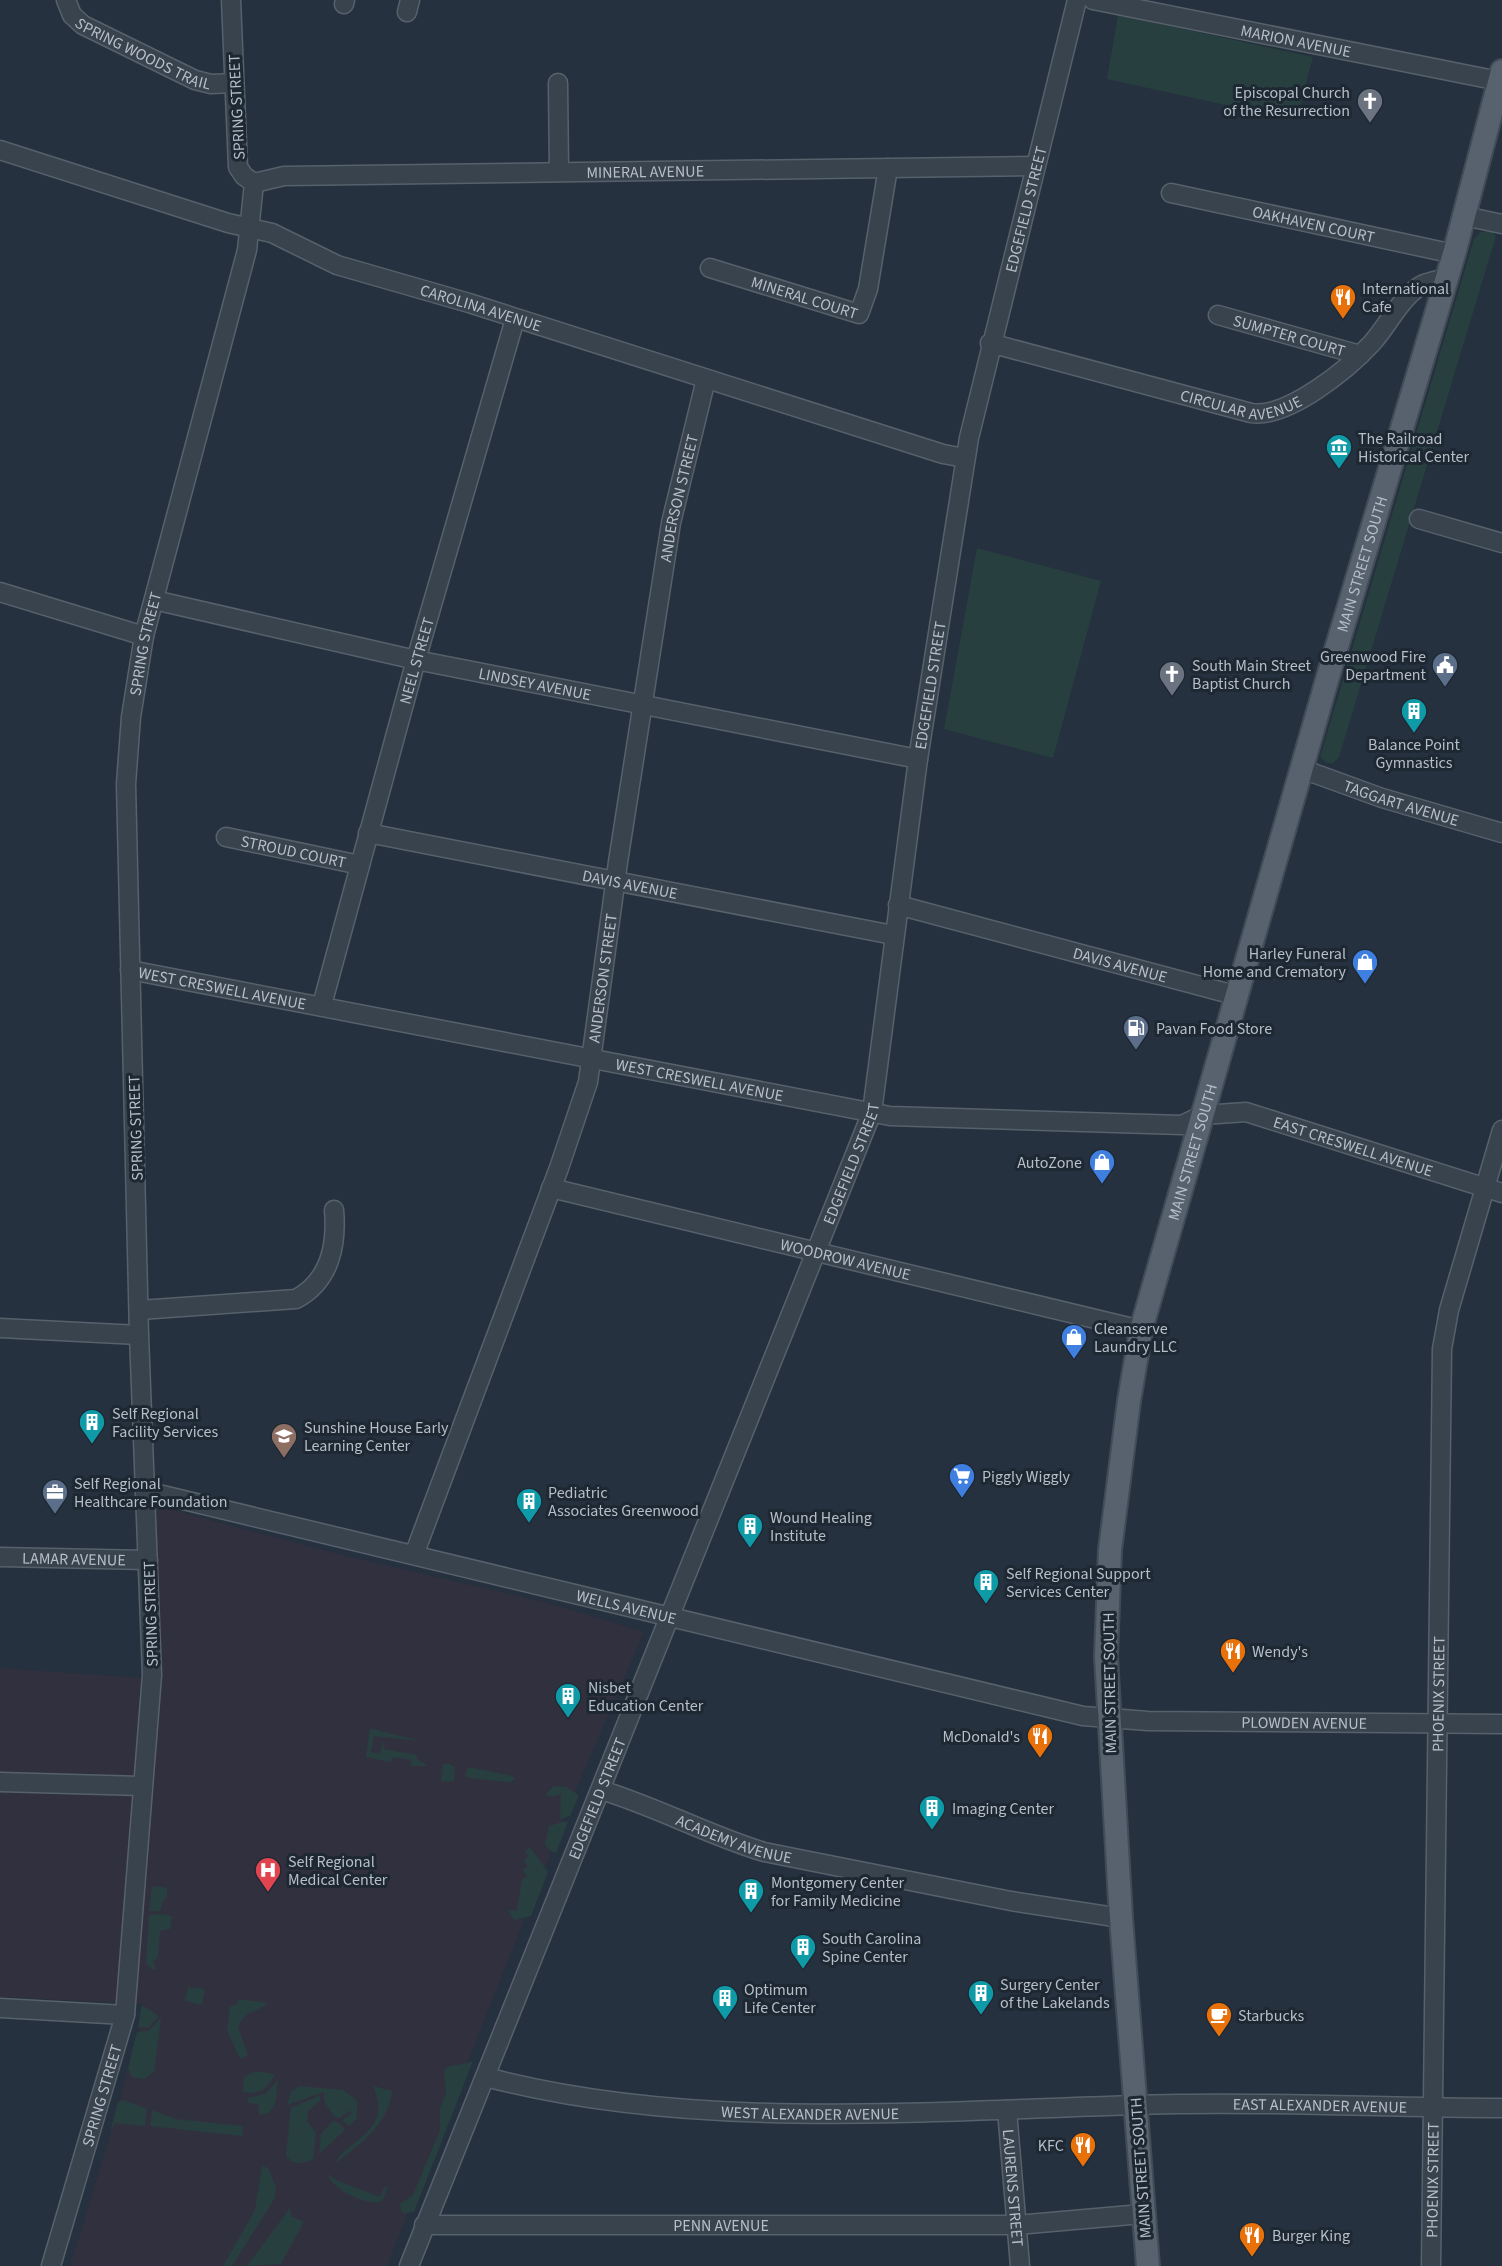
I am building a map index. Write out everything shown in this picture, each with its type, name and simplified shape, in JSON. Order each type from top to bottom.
[{"type":"main road","name":"MAIN STREET SOUTH","points":[[1148,2266],[1142,2214],[1137,2106],[1121,1918],[1106,1656],[1110,1550],[1129,1401],[1142,1330],[1302,769],[1454,254],[1500,76]]},
{"type":"street","name":"SPRING WOODS TRAIL","points":[[66,0],[72,15],[84,25],[195,81],[211,84],[234,83]]},
{"type":"street","name":"SPRING STREET","points":[[51,2266],[125,2015],[130,1986],[141,1786],[152,1675],[140,1335],[126,784],[131,717],[144,636],[247,250],[250,228],[254,183],[244,176],[238,166],[231,0]]},
{"type":"street","name":"EDGEFIELD STREET","points":[[409,2266],[872,1112],[893,935],[918,759],[965,458],[990,343],[1077,0]]},
{"type":"street","name":"MARION AVENUE","points":[[1094,0],[1500,76]]},
{"type":"street","points":[[558,83],[559,172]]},
{"type":"street","name":"CAROLINA AVENUE","points":[[0,150],[284,237],[337,265],[943,454],[965,458]]},
{"type":"street","name":"MINERAL AVENUE","points":[[254,183],[284,176],[1035,166]]},
{"type":"street","name":"MINERAL COURT","points":[[710,268],[859,314],[868,289],[888,168]]},
{"type":"street","name":"OAKHAVEN COURT","points":[[1171,193],[1454,254]]},
{"type":"street","points":[[1464,216],[1502,224]]},
{"type":"street","name":"CIRCULAR AVENUE","points":[[990,343],[1258,414],[1282,409],[1344,370],[1421,285],[1447,278]]},
{"type":"street","name":"SUMPTER COURT","points":[[1218,315],[1360,355]]},
{"type":"street","name":"NEEL STREET","points":[[322,1005],[416,660],[515,319]]},
{"type":"street","name":"ANDERSON STREET","points":[[414,1555],[585,1094],[670,522],[706,379]]},
{"type":"street","points":[[1419,519],[1502,543]]},
{"type":"street","points":[[0,592],[144,636]]},
{"type":"street","name":"LINDSEY AVENUE","points":[[154,600],[416,660],[918,759]]},
{"type":"street","name":"TAGGART AVENUE","points":[[1302,769],[1382,798],[1502,833]]},
{"type":"street","name":"DAVIS AVENUE","points":[[368,833],[893,935]]},
{"type":"street","name":"STROUD COURT","points":[[226,837],[360,865]]},
{"type":"street","name":"DAVIS AVENUE","points":[[898,905],[1238,996]]},
{"type":"street","name":"WEST CRESWELL AVENUE","points":[[130,970],[322,1005],[890,1116],[1182,1125],[1203,1115]]},
{"type":"street","name":"EAST CRESWELL AVENUE","points":[[1203,1115],[1246,1112],[1493,1190]]},
{"type":"street","name":"PHOENIX STREET","points":[[1431,2266],[1442,1349],[1449,1310],[1493,1190],[1502,1130]]},
{"type":"street","name":"WOODROW AVENUE","points":[[551,1188],[1142,1330]]},
{"type":"street","points":[[140,1310],[296,1299],[316,1283],[330,1261],[335,1242],[334,1210]]},
{"type":"street","points":[[0,1328],[140,1335]]},
{"type":"street","name":"WELLS AVENUE","points":[[146,1491],[1071,1713],[1108,1718]]},
{"type":"street","name":"LAMAR AVENUE","points":[[0,1557],[148,1560]]},
{"type":"street","name":"PLOWDEN AVENUE","points":[[1108,1718],[1148,1721],[1502,1724]]},
{"type":"street","points":[[0,1782],[141,1786]]},
{"type":"street","name":"ACADEMY AVENUE","points":[[601,1790],[627,1798],[726,1840],[764,1852],[1011,1901],[1121,1918]]},
{"type":"street","points":[[0,2008],[125,2015]]},
{"type":"street","name":"WEST ALEXANDER AVENUE","points":[[486,2076],[597,2100],[703,2109],[790,2113],[1137,2106]]},
{"type":"street","name":"EAST ALEXANDER AVENUE","points":[[1137,2106],[1179,2104],[1502,2108]]},
{"type":"street","name":"LAURENS STREET","points":[[1006,2110],[1020,2266]]},
{"type":"street","name":"PENN AVENUE","points":[[424,2225],[1017,2224],[1142,2214]]},
{"type":"shaded area","name":"Self Regional Medical Center","points":[[157,1506],[350,1557],[545,1602],[644,1632],[571,1801],[387,2266],[70,2266],[114,2123],[145,2004],[0,1997],[0,1668],[157,1679]]},
{"type":"green space","points":[[1118,15],[1313,57],[1297,117],[1284,118],[1107,79]]},
{"type":"green space","points":[[1481,232],[1492,232],[1496,236],[1339,757],[1333,763],[1327,763],[1320,757],[1474,239]]},
{"type":"green space","points":[[977,548],[1101,581],[1053,758],[944,729]]},
{"type":"green space","points":[[370,1728],[419,1741],[374,1736],[371,1752],[380,1754],[383,1740],[384,1749],[416,1755],[417,1759],[428,1766],[411,1766],[411,1760],[392,1757],[391,1762],[366,1757]]},
{"type":"green space","points":[[448,1763],[455,1767],[454,1781],[441,1782],[443,1765]]},
{"type":"green space","points":[[468,1767],[512,1776],[515,1779],[511,1782],[468,1778],[465,1774]]},
{"type":"green space","points":[[554,1786],[566,1787],[579,1795],[570,1816],[560,1819],[561,1794],[549,1797],[546,1794]]},
{"type":"green space","points":[[568,1822],[556,1853],[549,1850],[545,1844],[549,1826]]},
{"type":"green space","points":[[530,1847],[548,1872],[531,1916],[514,1920],[508,1910],[517,1911],[522,1880],[527,1876],[523,1870],[528,1866],[524,1861],[529,1856],[525,1851]]},
{"type":"green space","points":[[152,1887],[167,1888],[167,1897],[160,1911],[149,1911]]},
{"type":"green space","points":[[149,1915],[172,1916],[170,1929],[160,1931],[158,1957],[153,1962],[156,1969],[152,1969],[146,1963]]},
{"type":"green space","points":[[188,1987],[205,1989],[202,2005],[185,2001]]},
{"type":"green space","points":[[239,1999],[268,2003],[248,2014],[238,2027],[248,2055],[240,2059],[227,2030],[230,2007],[237,2004]]},
{"type":"green space","points":[[142,2005],[159,2016],[148,2028],[138,2027]]},
{"type":"green space","points":[[161,2018],[154,2072],[144,2079],[132,2077],[128,2068],[137,2032],[148,2031]]},
{"type":"green space","points":[[473,2061],[414,2212],[402,2213],[400,2204],[413,2195],[440,2130],[440,2109],[446,2093],[444,2070],[450,2066]]},
{"type":"green space","points":[[255,2071],[275,2074],[262,2090],[254,2093],[243,2092],[244,2077]]},
{"type":"green space","points":[[278,2080],[273,2108],[270,2112],[259,2115],[258,2104],[248,2103],[248,2098],[265,2094]]},
{"type":"green space","points":[[299,2086],[343,2090],[357,2101],[357,2118],[349,2126],[342,2120],[351,2114],[350,2110],[340,2118],[334,2116],[324,2101],[324,2092],[287,2105],[291,2092]]},
{"type":"green space","points":[[373,2086],[392,2091],[385,2113],[363,2141],[334,2164],[374,2123],[378,2113],[378,2101]]},
{"type":"green space","points":[[320,2095],[320,2101],[308,2111],[307,2121],[316,2133],[313,2159],[302,2163],[295,2162],[286,2155],[291,2108]]},
{"type":"green space","points":[[123,2100],[147,2109],[145,2126],[115,2123],[110,2133],[118,2102]]},
{"type":"green space","points":[[152,2110],[175,2119],[243,2126],[242,2136],[150,2126]]},
{"type":"green space","points":[[333,2121],[339,2123],[345,2130],[319,2154],[321,2134]]},
{"type":"green space","points":[[262,2166],[268,2168],[276,2188],[275,2198],[232,2266],[223,2266],[255,2210]]},
{"type":"green space","points":[[328,2174],[336,2180],[380,2197],[385,2186],[388,2188],[382,2201],[368,2201],[343,2191],[330,2180]]},
{"type":"green space","points":[[290,2208],[291,2216],[304,2222],[281,2264],[247,2266]]},
{"type":"place","name":"Episcopal Church of the Resurrection","points":[[1370,124]]},
{"type":"place","name":"International Cafe","points":[[1343,320]]},
{"type":"place","name":"The Railroad Historical Center","points":[[1339,470]]},
{"type":"place","name":"Greenwood Fire Department","points":[[1445,688]]},
{"type":"place","name":"South Main Street Baptist Church","points":[[1172,697]]},
{"type":"place","name":"Balance Point Gymnastics","points":[[1414,734]]},
{"type":"place","name":"Harley Funeral Home and Crematory","points":[[1365,985]]},
{"type":"place","name":"Pavan Food Store","points":[[1136,1051]]},
{"type":"place","name":"AutoZone","points":[[1102,1185]]},
{"type":"place","name":"Cleanserve Laundry LLC","points":[[1074,1360]]},
{"type":"place","name":"Self Regional Facility Services","points":[[92,1445]]},
{"type":"place","name":"Sunshine House Early Learning Center","points":[[284,1459]]},
{"type":"place","name":"Piggly Wiggly","points":[[962,1499]]},
{"type":"place","name":"Self Regional Healthcare Foundation","points":[[55,1515]]},
{"type":"place","name":"Pediatric Associates Greenwood","points":[[529,1524]]},
{"type":"place","name":"Wound Healing Institute","points":[[750,1549]]},
{"type":"place","name":"Self Regional Support Services Center","points":[[986,1605]]},
{"type":"place","name":"Wendy's","points":[[1233,1674]]},
{"type":"place","name":"Nisbet Education Center","points":[[568,1719]]},
{"type":"place","name":"McDonald's","points":[[1040,1759]]},
{"type":"place","name":"Imaging Center","points":[[932,1831]]},
{"type":"place","name":"Self Regional Medical Center","points":[[268,1893]]},
{"type":"place","name":"Montgomery Center for Family Medicine","points":[[751,1914]]},
{"type":"place","name":"South Carolina Spine Center","points":[[803,1970]]},
{"type":"place","name":"Surgery Center of the Lakelands","points":[[981,2016]]},
{"type":"place","name":"Optimum Life Center","points":[[725,2021]]},
{"type":"place","name":"Starbucks","points":[[1219,2038]]},
{"type":"place","name":"KFC","points":[[1083,2168]]},
{"type":"place","name":"Burger King","points":[[1252,2258]]}]
